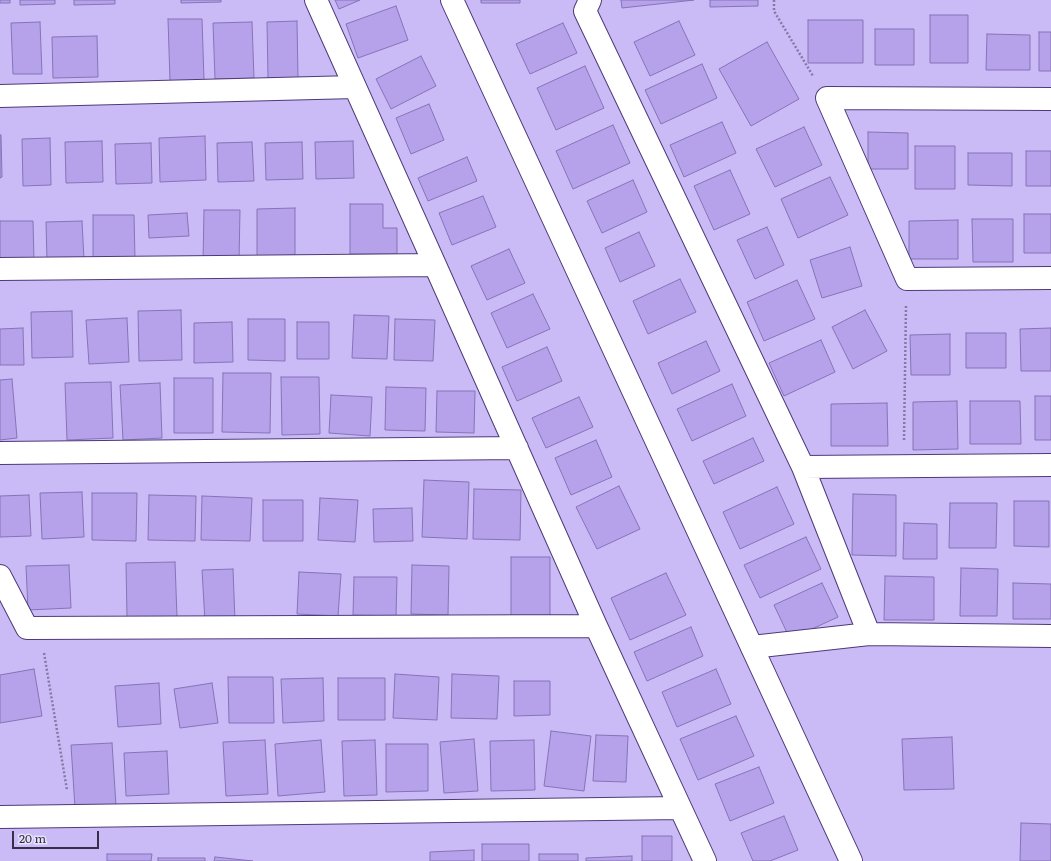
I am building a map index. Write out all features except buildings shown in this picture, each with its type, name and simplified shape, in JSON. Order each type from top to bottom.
[{"type":"street","points":[[316,0],[436,265],[596,626],[705,861]]},
{"type":"street","points":[[452,0],[851,861]]},
{"type":"street","points":[[590,0],[585,11],[803,467],[869,634]]},
{"type":"street","points":[[0,96],[355,87]]},
{"type":"street","points":[[1051,99],[827,98],[907,279],[1051,278]]},
{"type":"street","points":[[0,269],[436,265]]},
{"type":"street","points":[[0,453],[517,448]]},
{"type":"street","points":[[803,467],[1051,465]]},
{"type":"street","points":[[0,576],[27,628],[596,626]]},
{"type":"street","points":[[752,647],[869,634],[1051,636]]},
{"type":"street","points":[[0,817],[680,808]]},
{"type":"path","points":[[774,0],[774,11],[827,98]]},
{"type":"path","points":[[903,466],[907,279]]},
{"type":"path","points":[[40,628],[71,816]]}]
